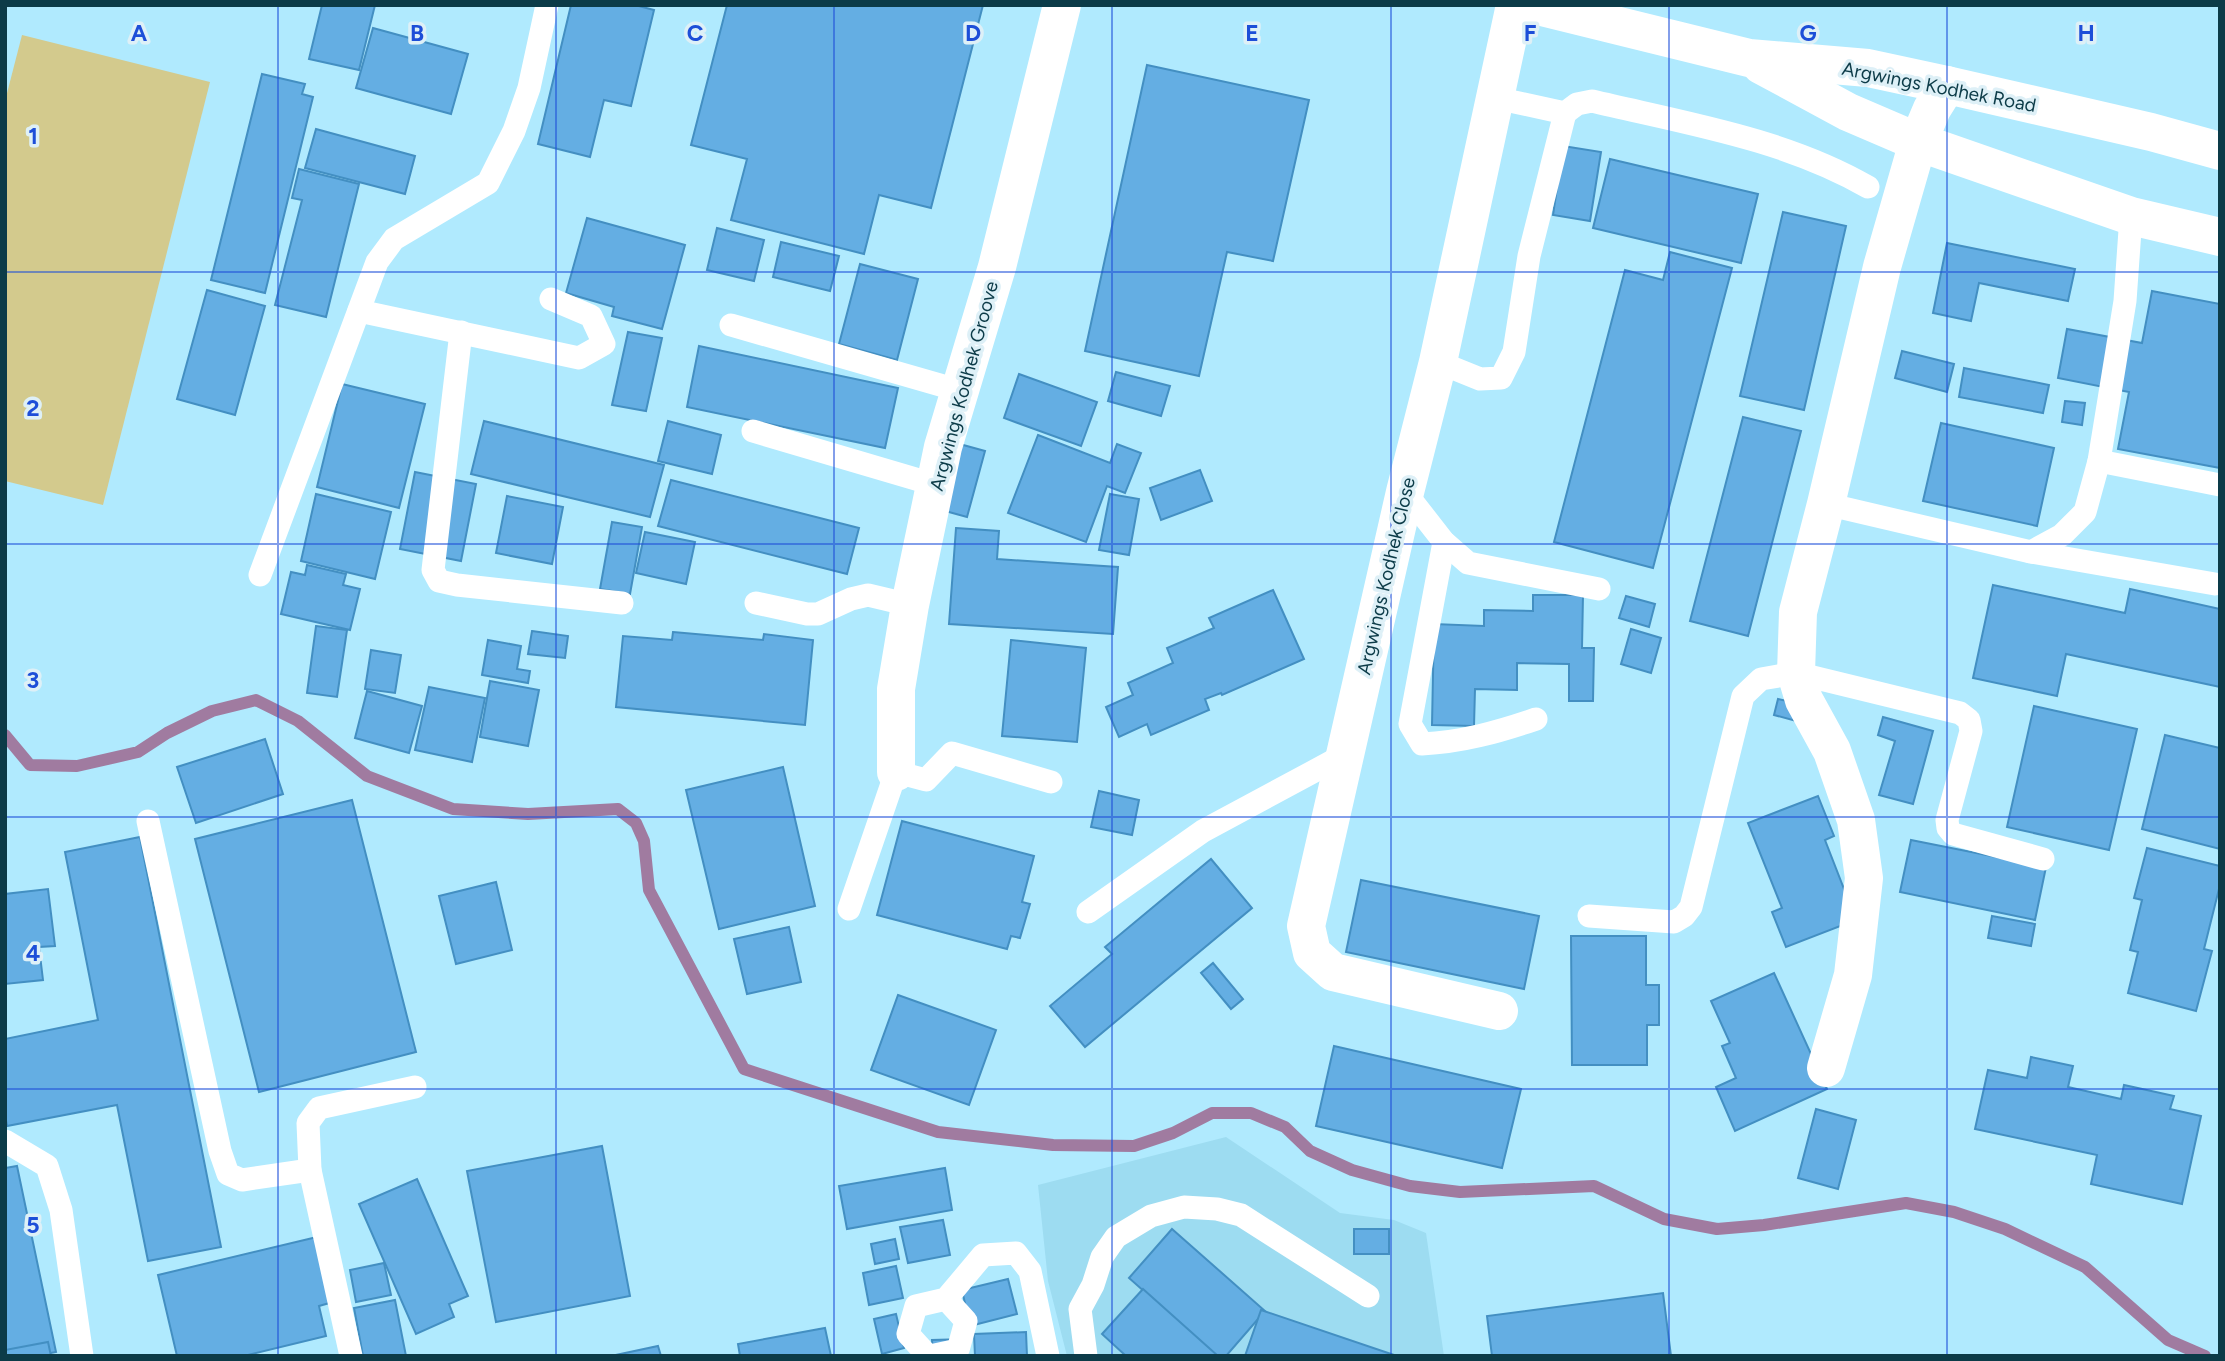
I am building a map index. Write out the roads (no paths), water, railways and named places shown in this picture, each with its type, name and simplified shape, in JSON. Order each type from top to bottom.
[{"type":"street","name":"Argwings Kodhek Groove","points":[[896,772],[896,690],[910,605],[943,447],[997,267],[1062,5]]},
{"type":"street","name":"Argwings Kodhek Close","points":[[1499,1011],[1333,972],[1312,953],[1306,926],[1405,492],[1438,362],[1515,5]]},
{"type":"street","name":"Argwings Kodhek Road","points":[[1534,5],[1613,15],[1749,58],[1868,68],[2151,132],[2220,151]]},
{"type":"street","points":[[1749,58],[1848,111],[1918,142],[2131,216],[2220,237]]},
{"type":"street","points":[[1826,1068],[1853,975],[1864,878],[1856,820],[1832,751],[1804,700],[1796,673],[1798,612],[1882,267],[1918,142],[1932,109],[1947,85]]},
{"type":"lane","points":[[260,575],[377,262],[394,239],[488,183],[514,131],[529,88],[547,5]]},
{"type":"lane","points":[[1496,98],[1565,113]]},
{"type":"lane","points":[[1438,362],[1480,379],[1501,378],[1514,352],[1529,256],[1565,113],[1577,104],[1592,101],[1732,134],[1828,166],[1868,187]]},
{"type":"lane","points":[[2031,552],[2062,536],[2085,512],[2099,461],[2125,301],[2131,216]]},
{"type":"lane","points":[[359,311],[579,358],[604,344],[591,316],[551,299]]},
{"type":"lane","points":[[731,324],[961,391]]},
{"type":"lane","points":[[461,332],[433,570],[439,581],[622,603]]},
{"type":"lane","points":[[753,431],[936,485]]},
{"type":"lane","points":[[2099,461],[2220,485]]},
{"type":"lane","points":[[1405,492],[1444,542],[1468,563],[1599,589]]},
{"type":"lane","points":[[1826,504],[2031,552],[2215,584]]},
{"type":"lane","points":[[1444,542],[1410,724],[1422,744],[1448,743],[1493,734],[1536,719]]},
{"type":"lane","points":[[756,603],[807,614],[818,614],[852,598],[868,595],[910,605]]},
{"type":"lane","points":[[1589,916],[1674,922],[1684,916],[1691,907],[1743,696],[1761,679],[1796,673],[1960,713],[1969,720],[1971,731],[1947,820],[1948,828],[1953,834],[2043,859]]},
{"type":"lane","points":[[849,909],[896,772],[926,780],[952,753],[1051,782]]},
{"type":"lane","points":[[1088,912],[1203,831],[1346,754]]},
{"type":"lane","points":[[148,821],[220,1150],[228,1174],[243,1180],[310,1170]]},
{"type":"lane","points":[[352,1356],[310,1170],[308,1123],[319,1108],[415,1087]]},
{"type":"lane","points":[[5,1142],[47,1166],[61,1210],[82,1356]]},
{"type":"lane","points":[[1086,1356],[1080,1309],[1093,1285],[1102,1257],[1116,1237],[1151,1216],[1184,1207],[1217,1209],[1241,1215],[1368,1296]]},
{"type":"lane","points":[[946,1299],[966,1321],[958,1350],[923,1353],[908,1334],[916,1306],[946,1299],[983,1255],[1016,1253],[1030,1271],[1048,1356]]},
{"type":"waterway","points":[[5,735],[30,765],[77,766],[138,752],[167,733],[212,711],[256,700],[298,721],[367,776],[453,809],[528,814],[618,809],[636,823],[644,841],[649,890],[744,1069],[938,1132],[1053,1145],[1134,1146],[1173,1133],[1212,1113],[1251,1113],[1285,1127],[1310,1151],[1352,1170],[1410,1186],[1460,1192],[1594,1186],[1664,1219],[1717,1229],[1764,1225],[1906,1203],[1954,1212],[2005,1229],[2085,1267],[2168,1340],[2205,1356]]}]
